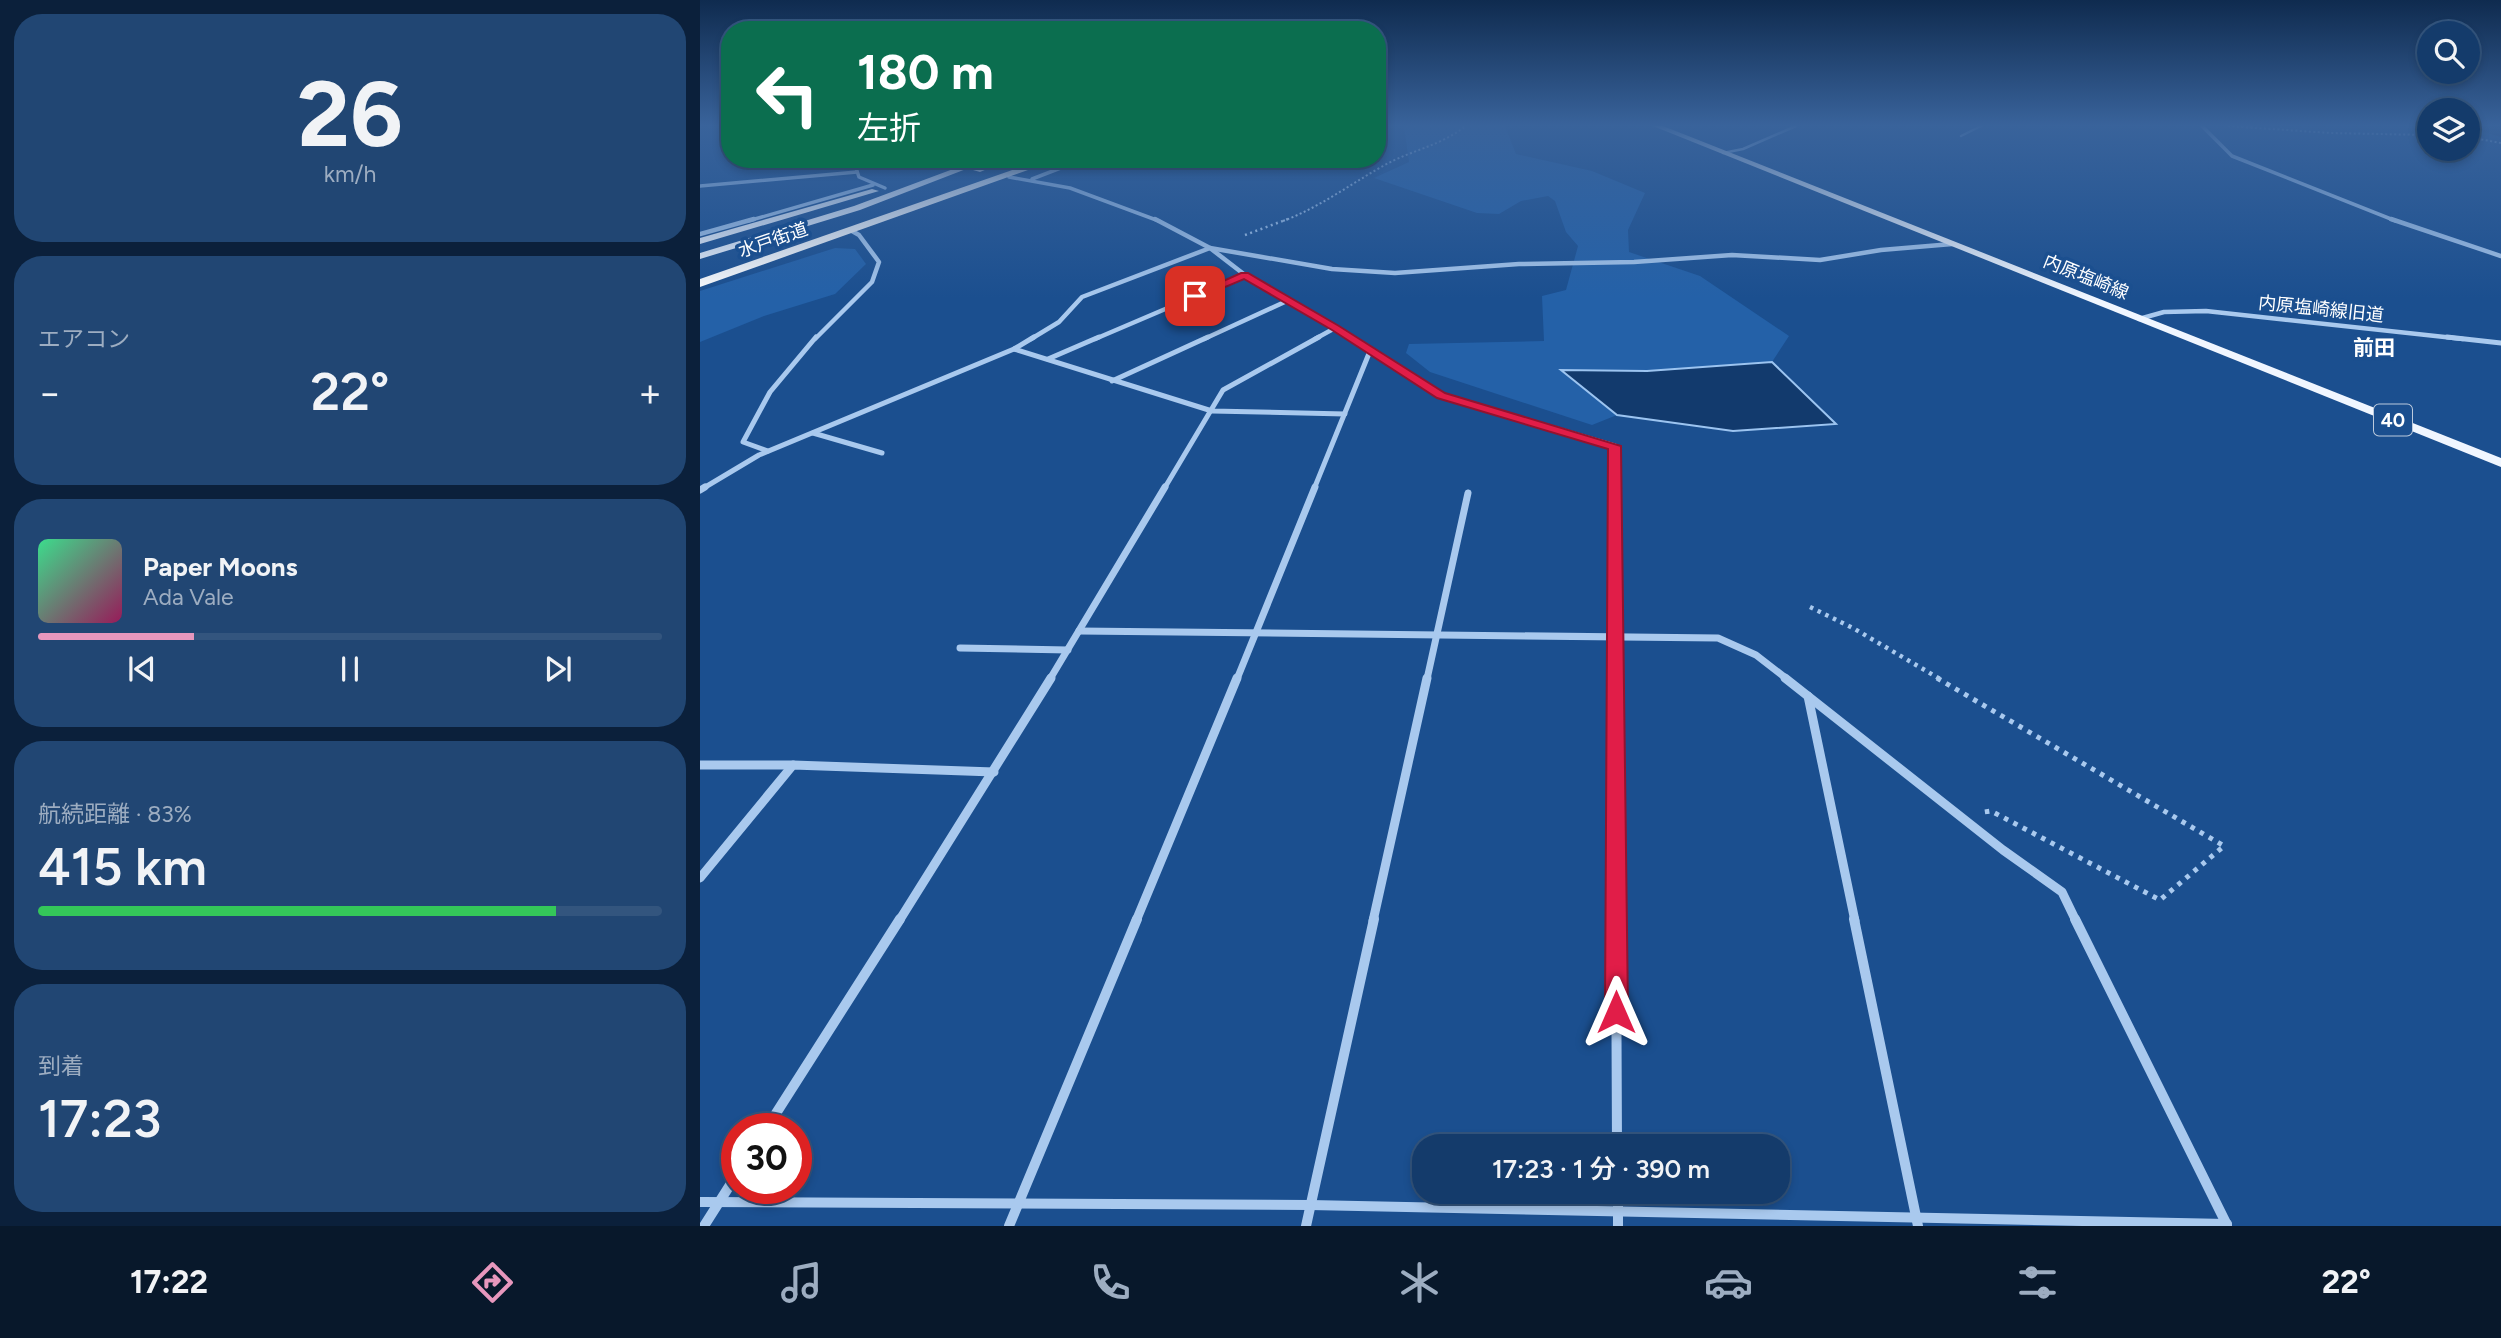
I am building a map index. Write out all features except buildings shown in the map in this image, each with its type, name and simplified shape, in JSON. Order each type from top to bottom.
[{"type":"highway","name":"水戸街道","points":[[700,272],[959,183]]},
{"type":"highway","name":"水戸街道","points":[[700,283],[991,183]]},
{"type":"main road","points":[[700,241],[901,183]]},
{"type":"main road","points":[[857,208],[923,183]]},
{"type":"main road","points":[[700,256],[933,183]]},
{"type":"main road","name":"内原塩崎線","points":[[1799,183],[2501,463]]},
{"type":"street","points":[[700,186],[731,183]]},
{"type":"street","points":[[869,183],[885,188]]},
{"type":"street","points":[[1049,183],[1070,188],[1158,220],[1210,248],[1245,275],[1441,395],[1615,446],[1617,1134]]},
{"type":"street","points":[[2298,183],[2354,206],[2501,256]]},
{"type":"street","points":[[700,234],[873,185]]},
{"type":"street","points":[[769,452],[743,442],[770,392],[831,320],[872,282],[879,262],[859,234],[852,232]]},
{"type":"street","points":[[700,490],[769,452],[1014,349],[1059,322],[1082,297],[1210,248],[1332,270],[1395,273],[1519,264],[1634,262],[1732,255],[1820,260],[1881,250],[1952,244]]},
{"type":"street","points":[[1048,359],[1245,275]]},
{"type":"street","points":[[1111,382],[1289,300]]},
{"type":"street","name":"内原塩崎線旧道","points":[[2139,319],[2164,312],[2206,311],[2501,343]]},
{"type":"street","points":[[776,1113],[993,772],[1223,390],[1335,328]]},
{"type":"street","points":[[1014,349],[1111,382],[1212,411],[1345,414]]},
{"type":"street","points":[[1009,1226],[1256,633],[1370,351]]},
{"type":"street","points":[[813,433],[882,453]]},
{"type":"street","points":[[1306,1226],[1468,493]]},
{"type":"street","points":[[700,1202],[1310,1205],[1618,1211],[1917,1222],[2227,1225],[2062,892],[1959,816],[1756,654],[1718,638],[1079,631]]},
{"type":"street","points":[[960,648],[1068,650]]},
{"type":"street","points":[[1808,696],[1917,1222]]},
{"type":"street","points":[[700,765],[793,765],[993,772]]},
{"type":"street","points":[[700,878],[793,765]]},
{"type":"street","points":[[704,1226],[720,1200]]},
{"type":"street","points":[[1618,1204],[1618,1226]]},
{"type":"path","points":[[1210,248],[1311,210],[1355,183]]},
{"type":"path","points":[[1810,607],[1853,628],[2224,846],[2161,900],[1991,811],[1959,816]]},
{"type":"shaded area","points":[[1389,183],[1621,183],[1645,193],[1628,230],[1629,252],[1700,276],[1789,336],[1772,362],[1647,371],[1563,370],[1617,415],[1592,425],[1430,372],[1406,353],[1409,344],[1544,341],[1542,296],[1566,290],[1578,246],[1566,232],[1555,201],[1548,196],[1521,201],[1499,214],[1477,213]]},
{"type":"shaded area","points":[[835,248],[855,249],[866,264],[835,294],[764,316],[700,342],[700,291]]},
{"type":"shaded area","points":[[1772,362],[1836,424],[1733,431],[1617,415],[1561,370],[1647,371]]},
{"type":"district","name":"前田","points":[[2374,348]]},
{"type":"route","points":[[1195,296],[1245,275],[1441,395],[1487,411],[1615,446],[1616,1012]]}]
